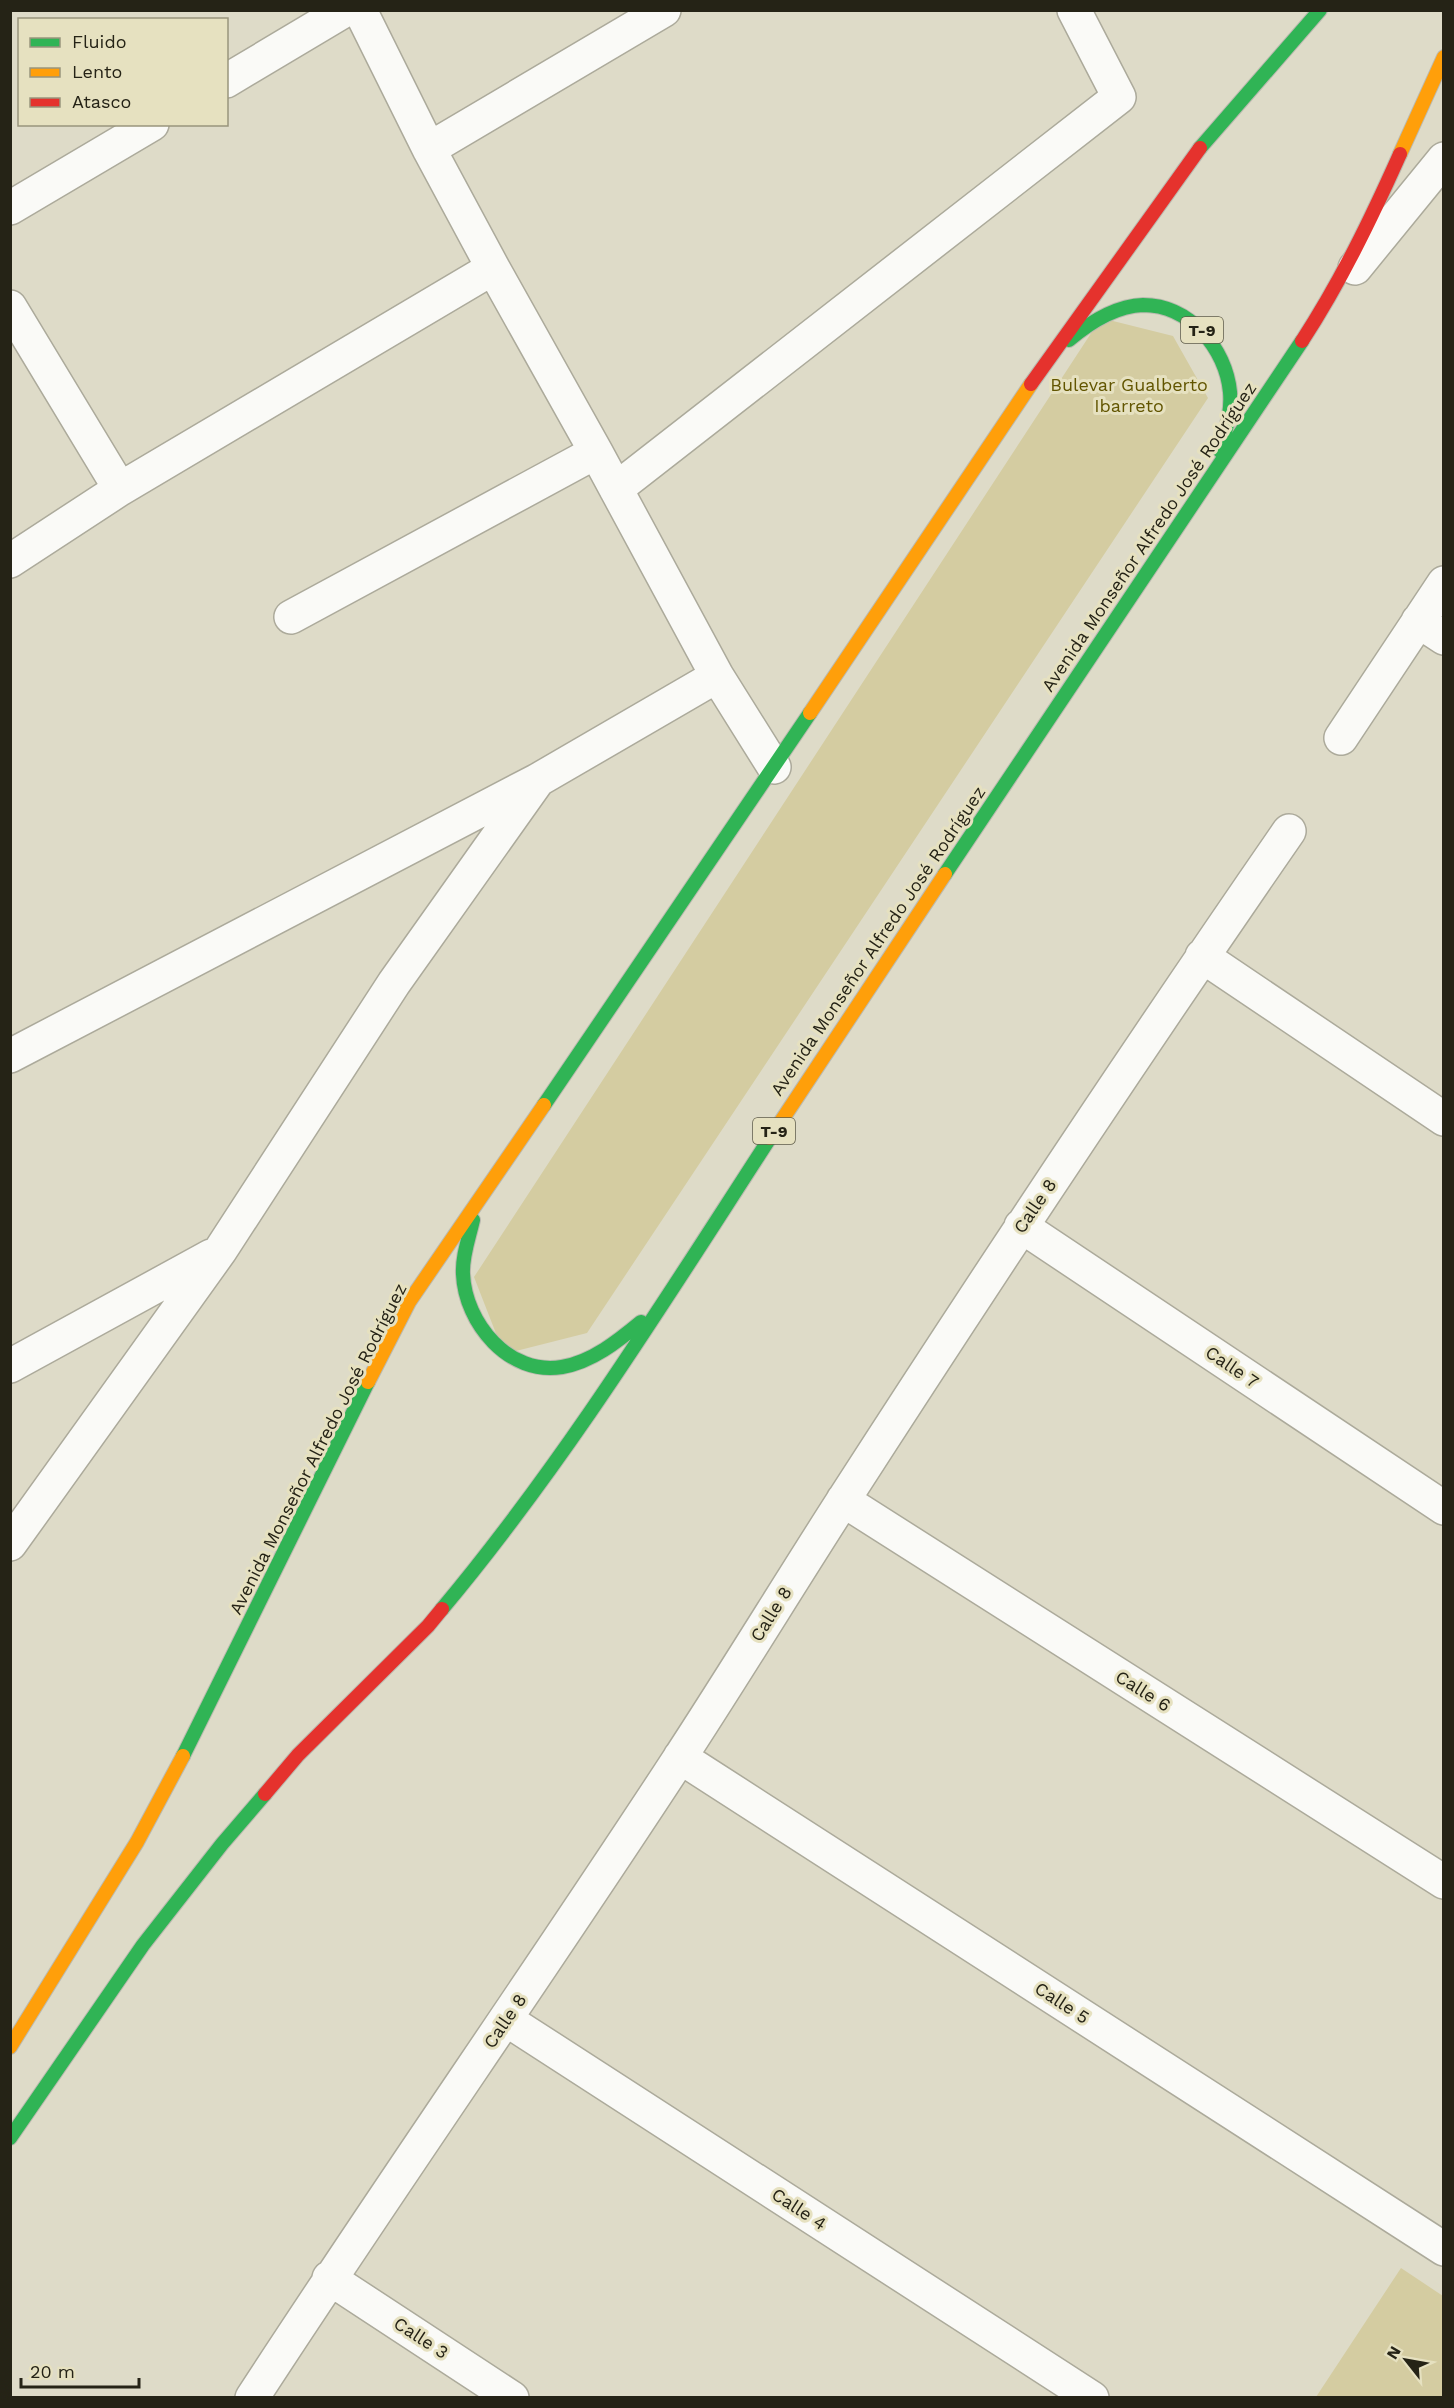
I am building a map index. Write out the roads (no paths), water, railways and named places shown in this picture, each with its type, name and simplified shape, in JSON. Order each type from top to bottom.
[{"type":"highway","name":"Avenida Monseñor Alfredo José Rodríguez","points":[[10,2047],[137,1842],[195,1733],[409,1302],[774,767],[1050,356],[1210,134],[1320,10]]},
{"type":"highway","name":"Avenida Monseñor Alfredo José Rodríguez","points":[[10,2138],[143,1945],[222,1844],[298,1755],[428,1626],[484,1560],[601,1399],[793,1102],[1329,299],[1368,226],[1443,57]]},
{"type":"highway","name":"T-9","points":[[1050,356],[1076,333],[1101,318],[1127,308],[1151,305],[1180,314],[1199,326],[1214,342],[1228,376],[1230,411],[1220,450],[1203,491]]},
{"type":"highway","name":"T-9","points":[[478,1201],[464,1258],[464,1283],[472,1313],[489,1339],[504,1354],[524,1363],[549,1368],[578,1362],[611,1347],[662,1304]]},
{"type":"street","points":[[228,80],[345,10]]},
{"type":"street","points":[[360,10],[429,149],[493,268],[717,676],[774,767]]},
{"type":"street","points":[[429,149],[664,10]]},
{"type":"street","points":[[616,489],[1119,97],[1074,10]]},
{"type":"street","points":[[10,208],[149,126]]},
{"type":"street","points":[[1329,299],[1443,159]]},
{"type":"street","points":[[10,561],[120,489],[493,268]]},
{"type":"street","points":[[10,307],[120,489]]},
{"type":"street","points":[[291,617],[596,452]]},
{"type":"street","points":[[1341,738],[1431,630],[1443,583]]},
{"type":"street","points":[[10,1056],[538,780],[717,676]]},
{"type":"street","points":[[10,1544],[220,1251],[394,983],[538,780]]},
{"type":"street","name":"Calle 8","points":[[252,2397],[329,2278],[507,2020],[681,1757],[843,1500],[1021,1226],[1202,956],[1289,831]]},
{"type":"street","points":[[1202,956],[1443,1119]]},
{"type":"street","name":"Calle 7","points":[[1021,1226],[1443,1508]]},
{"type":"street","points":[[10,1366],[220,1251]]},
{"type":"street","name":"Calle 6","points":[[843,1500],[1443,1882]]},
{"type":"street","name":"Calle 5","points":[[681,1757],[1443,2249]]},
{"type":"street","name":"Calle 4","points":[[507,2020],[1092,2397]]},
{"type":"street","name":"Calle 3","points":[[329,2278],[512,2397]]},
{"type":"park label","name":"Bulevar Gualberto Ibarreto","points":[[1129,395]]}]
